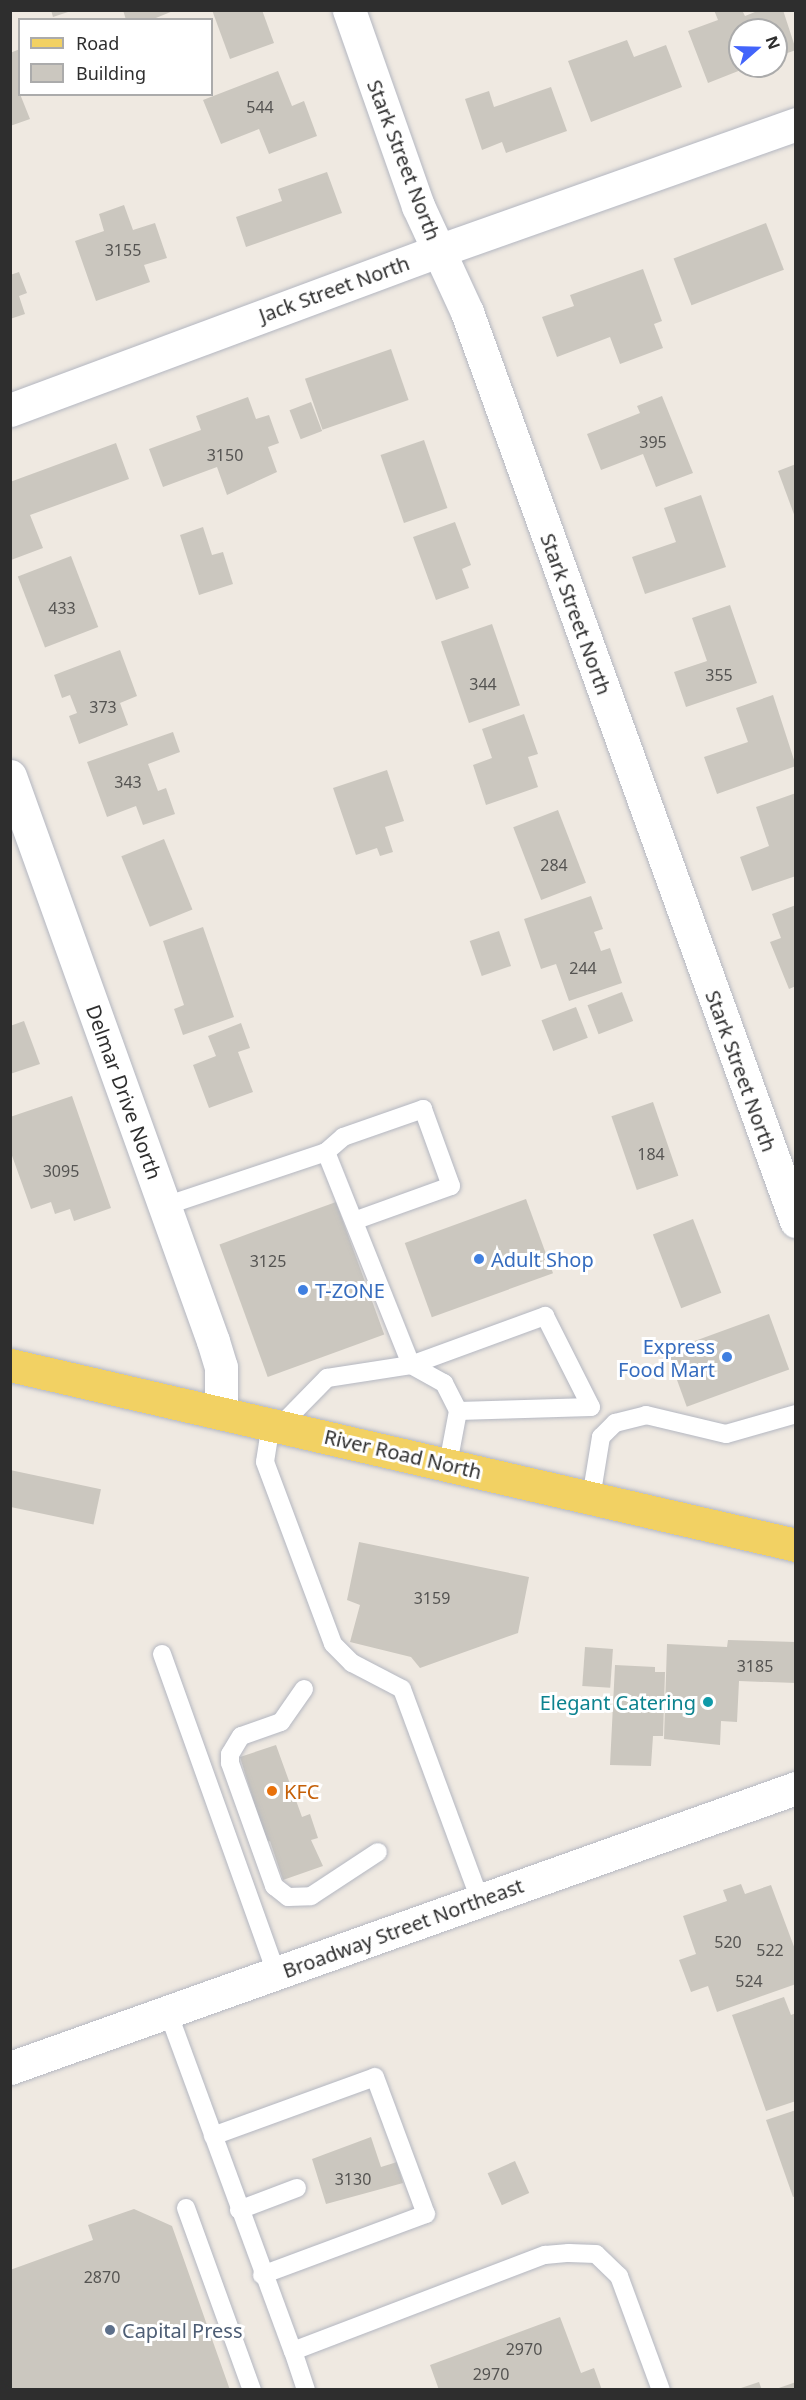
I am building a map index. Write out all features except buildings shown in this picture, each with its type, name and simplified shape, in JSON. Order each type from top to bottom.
[{"type":"main road","name":"River Road North","points":[[10,1365],[276,1424],[795,1545]]},
{"type":"street","name":"Stark Street North","points":[[349,10],[438,250],[467,312],[795,1221]]},
{"type":"street","name":"Jack Street North","points":[[10,410],[438,250],[795,124]]},
{"type":"street","name":"Delmar Drive North","points":[[10,776],[218,1358],[220,1412]]},
{"type":"street","name":"Broadway Street Northeast","points":[[10,2068],[795,1788]]},
{"type":"lane","points":[[165,1206],[326,1152],[343,1137],[423,1109],[451,1186],[354,1221]]},
{"type":"lane","points":[[326,1152],[411,1365],[444,1383],[458,1411],[448,1464]]},
{"type":"lane","points":[[480,1900],[402,1689],[352,1663],[333,1644],[265,1462],[276,1424],[327,1378],[411,1365],[545,1316],[591,1407],[615,1423]]},
{"type":"lane","points":[[458,1411],[591,1407]]},
{"type":"lane","points":[[591,1498],[602,1437],[615,1423],[646,1415],[726,1434],[795,1414]]},
{"type":"lane","points":[[162,1654],[276,1973]]},
{"type":"lane","points":[[304,1689],[281,1722],[241,1736],[230,1754],[230,1763],[274,1886],[288,1897],[311,1896],[378,1852]]},
{"type":"lane","points":[[168,2012],[262,2275],[306,2390]]},
{"type":"lane","points":[[213,2136],[375,2077],[426,2214],[262,2275]]},
{"type":"lane","points":[[239,2210],[297,2188]]},
{"type":"lane","points":[[186,2208],[252,2390]]},
{"type":"lane","points":[[293,2351],[545,2255],[596,2254],[619,2276],[661,2390]]},
{"type":"place","name":"Adult Shop","points":[[479,1259]]},
{"type":"place","name":"T-ZONE","points":[[303,1290]]},
{"type":"place","name":"Express Food Mart","points":[[727,1357]]},
{"type":"place","name":"Elegant Catering","points":[[708,1702]]},
{"type":"place","name":"KFC","points":[[272,1791]]},
{"type":"place","name":"Capital Press","points":[[110,2330]]}]
